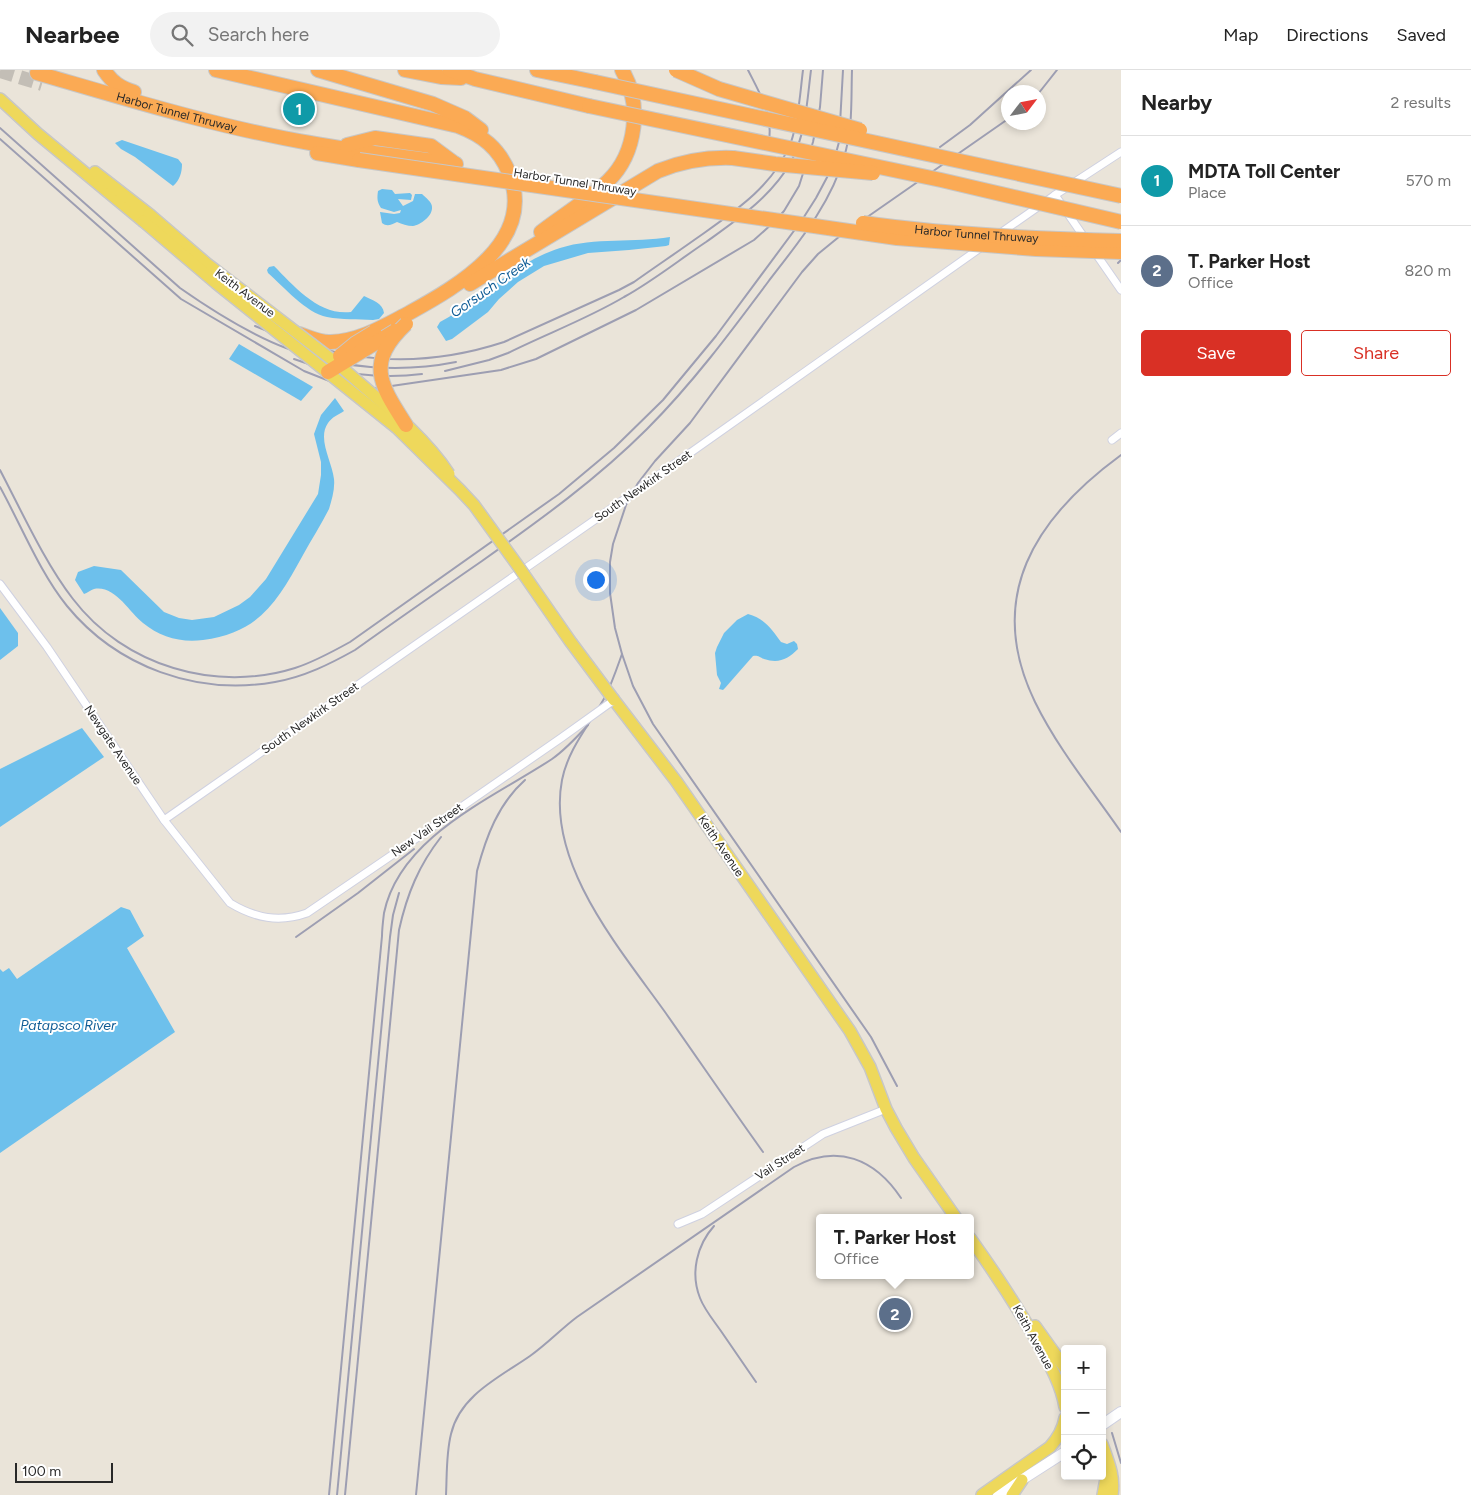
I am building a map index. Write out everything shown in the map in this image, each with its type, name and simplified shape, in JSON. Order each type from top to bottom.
[{"type":"highway","points":[[104,70],[113,82],[122,89],[199,112],[273,130],[310,143]]},
{"type":"highway","points":[[216,70],[458,126],[483,138],[493,146]]},
{"type":"highway","points":[[318,70],[433,104],[465,118],[486,135],[502,158],[512,180],[514,205],[509,225],[500,244],[483,264],[463,280],[348,349],[334,366]]},
{"type":"highway","points":[[405,70],[441,77],[475,79]]},
{"type":"highway","points":[[450,70],[475,79],[589,106],[940,180],[1121,222]]},
{"type":"highway","points":[[537,70],[990,166],[1121,196]]},
{"type":"highway","points":[[561,70],[595,82]]},
{"type":"highway","points":[[480,278],[610,180],[623,160],[630,143],[634,113],[634,102],[630,86],[622,70]]},
{"type":"highway","points":[[676,70],[696,80],[746,97],[990,166]]},
{"type":"highway","name":"Harbor Tunnel Thruway","points":[[1121,241],[1037,239],[901,228],[714,203],[310,143],[40,79],[242,138],[306,152],[897,238],[1036,250],[1121,252]]},
{"type":"highway","points":[[339,147],[375,138],[431,146],[456,164]]},
{"type":"highway","points":[[334,366],[644,178],[670,166],[702,159],[733,158],[940,180]]},
{"type":"highway","points":[[406,324],[386,345],[382,354],[381,365],[385,388],[406,425]]},
{"type":"highway","points":[[299,334],[329,342],[354,339],[374,332]]},
{"type":"main road","name":"Keith Avenue","points":[[0,99],[15,112],[39,127],[146,218],[216,283],[334,366],[406,425],[440,459],[460,490]]},
{"type":"main road","name":"Keith Avenue","points":[[146,218],[299,334],[334,366],[474,505],[570,641],[659,757],[850,1031],[870,1067],[886,1109],[914,1158],[953,1214]]},
{"type":"main road","name":"Keith Avenue","points":[[974,1244],[1010,1296],[1049,1362],[1061,1392]]},
{"type":"main road","name":"Keith Avenue","points":[[1010,1296],[1029,1317],[1061,1362]]},
{"type":"main road","points":[[1106,1422],[1121,1412]]},
{"type":"main road","points":[[982,1495],[1050,1448],[1061,1430]]},
{"type":"main road","points":[[998,1495],[1061,1455]]},
{"type":"main road","points":[[1106,1458],[1113,1481],[1112,1495]]},
{"type":"main road","points":[[1103,1495],[1109,1472]]},
{"type":"main road","points":[[1012,1495],[1022,1480]]},
{"type":"street","name":"South Newkirk Street","points":[[164,820],[1055,195],[1121,152]]},
{"type":"street","points":[[1055,195],[1121,290]]},
{"type":"street","points":[[1112,440],[1121,433]]},
{"type":"street","points":[[520,572],[593,676]]},
{"type":"street","name":"Newgate Avenue","points":[[0,584],[47,648],[164,820],[230,902]]},
{"type":"street","name":"New Vail Street","points":[[230,902],[244,911],[260,917],[283,919],[307,913],[614,700]]},
{"type":"street","name":"Vail Street","points":[[678,1224],[702,1214],[823,1134],[886,1109]]},
{"type":"water","points":[[122,140],[178,159],[182,164],[181,173],[173,186],[115,143]]},
{"type":"water","points":[[382,189],[392,190],[395,194],[410,193],[412,195],[411,200],[398,199],[403,206],[413,201],[415,194],[422,194],[431,203],[432,210],[428,217],[413,226],[397,222],[386,225],[382,223],[380,212],[394,214],[400,213],[401,210],[394,212],[381,208],[377,196],[378,191]]},
{"type":"water","name":"Gorsuch Creek","points":[[670,237],[669,245],[666,246],[588,253],[544,266],[518,282],[488,312],[452,339],[446,341],[437,327],[440,322],[513,272],[544,254],[587,242]]},
{"type":"water","points":[[274,266],[308,298],[328,309],[339,312],[351,312],[364,296],[379,304],[384,313],[379,319],[373,320],[338,319],[319,315],[303,305],[268,273],[269,267]]},
{"type":"water","points":[[239,344],[313,387],[301,401],[229,359]]},
{"type":"water","points":[[335,398],[344,411],[331,419],[325,429],[326,450],[333,472],[334,483],[329,509],[284,587],[265,612],[253,622],[223,636],[195,641],[179,640],[150,628],[109,591],[94,589],[84,594],[75,580],[78,572],[94,566],[121,570],[164,612],[179,618],[192,620],[214,617],[239,605],[250,597],[266,579],[318,494],[321,462],[314,434],[321,415]]},
{"type":"water","points":[[0,608],[18,633],[18,646],[0,660]]},
{"type":"water","points":[[748,614],[763,621],[771,628],[781,642],[787,644],[794,641],[798,649],[787,658],[779,661],[753,656],[723,690],[719,689],[721,683],[717,675],[715,653],[717,647],[724,633],[737,620]]},
{"type":"water","points":[[82,728],[104,757],[0,827],[0,769]]},
{"type":"water","name":"Patapsco River","points":[[121,907],[130,910],[144,936],[127,948],[175,1032],[0,1153],[0,969],[3,972],[9,968],[17,979]]},
{"type":"tunnel","points":[[0,71],[42,84]]},
{"type":"railway","points":[[748,70],[761,95],[767,112],[770,130],[769,140]]},
{"type":"railway","points":[[255,326],[317,348],[348,355],[409,359],[440,357],[504,342],[619,290],[634,282],[739,208],[764,185],[784,158],[791,142],[798,115],[803,70]]},
{"type":"railway","points":[[445,371],[489,360],[508,353],[610,305],[656,277],[742,216],[774,186],[791,162],[803,129],[811,70]]},
{"type":"railway","points":[[0,139],[181,299],[304,371],[337,384],[371,389],[501,370],[536,359],[636,310],[754,240],[784,211],[799,186],[813,142],[820,107],[823,70]]},
{"type":"railway","points":[[0,470],[34,537],[63,585],[94,622],[118,642],[145,657],[174,668],[203,675],[234,677],[265,675],[295,668],[316,660],[350,642],[559,494],[614,448],[663,400],[716,336],[802,220],[816,198],[832,168],[839,142],[843,70]]},
{"type":"railway","points":[[0,487],[39,564],[67,606],[87,627],[110,646],[134,661],[160,672],[188,680],[217,685],[275,682],[296,677],[326,665],[355,650],[504,546],[568,498],[628,447],[680,394],[725,339],[790,253],[812,223],[831,191],[844,157],[849,136],[852,70]]},
{"type":"railway","points":[[940,147],[970,125],[1031,70]]},
{"type":"railway","points":[[1045,85],[1057,70]]},
{"type":"railway","points":[[897,1086],[871,1037],[653,724],[633,686],[615,628],[610,593],[610,562],[613,544],[626,505],[638,483],[655,461],[690,423],[802,272],[818,254],[840,236],[1001,124]]},
{"type":"railway","points":[[0,128],[180,288],[245,329],[306,355],[349,365],[392,368],[456,362]]},
{"type":"railway","points":[[1118,263],[1121,260]]},
{"type":"railway","points":[[294,359],[341,372],[357,374],[390,376],[422,374]]},
{"type":"railway","points":[[1121,455],[1091,479],[1064,505],[1043,533],[1027,563],[1017,594],[1015,628],[1021,664],[1035,702],[1065,753],[1121,832]]},
{"type":"railway","points":[[622,654],[605,697],[574,747],[565,769],[562,780],[560,811],[565,842],[576,873],[608,933],[763,1152]]},
{"type":"railway","points":[[329,1495],[384,913],[393,886],[409,862],[429,841],[452,822],[552,759],[588,725]]},
{"type":"railway","points":[[416,1495],[477,871],[484,846],[500,810],[525,780]]},
{"type":"railway","points":[[345,1495],[399,930],[406,904],[420,869],[441,837]]},
{"type":"railway","points":[[296,937],[358,893],[414,849]]},
{"type":"railway","points":[[337,1495],[390,937],[399,893]]},
{"type":"railway","points":[[446,1495],[447,1457],[451,1434],[456,1420],[472,1398],[483,1388],[536,1351],[577,1317],[794,1167],[825,1156],[840,1156],[854,1159],[879,1173],[891,1184],[901,1198]]},
{"type":"railway","points":[[714,1226],[699,1251],[696,1269],[697,1289],[707,1312],[756,1382]]},
{"type":"railway","points":[[1112,1433],[1121,1463]]},
{"type":"place","name":"MDTA Toll Center","points":[[299,109]]},
{"type":"place","name":"T. Parker Host","points":[[895,1314]]}]
